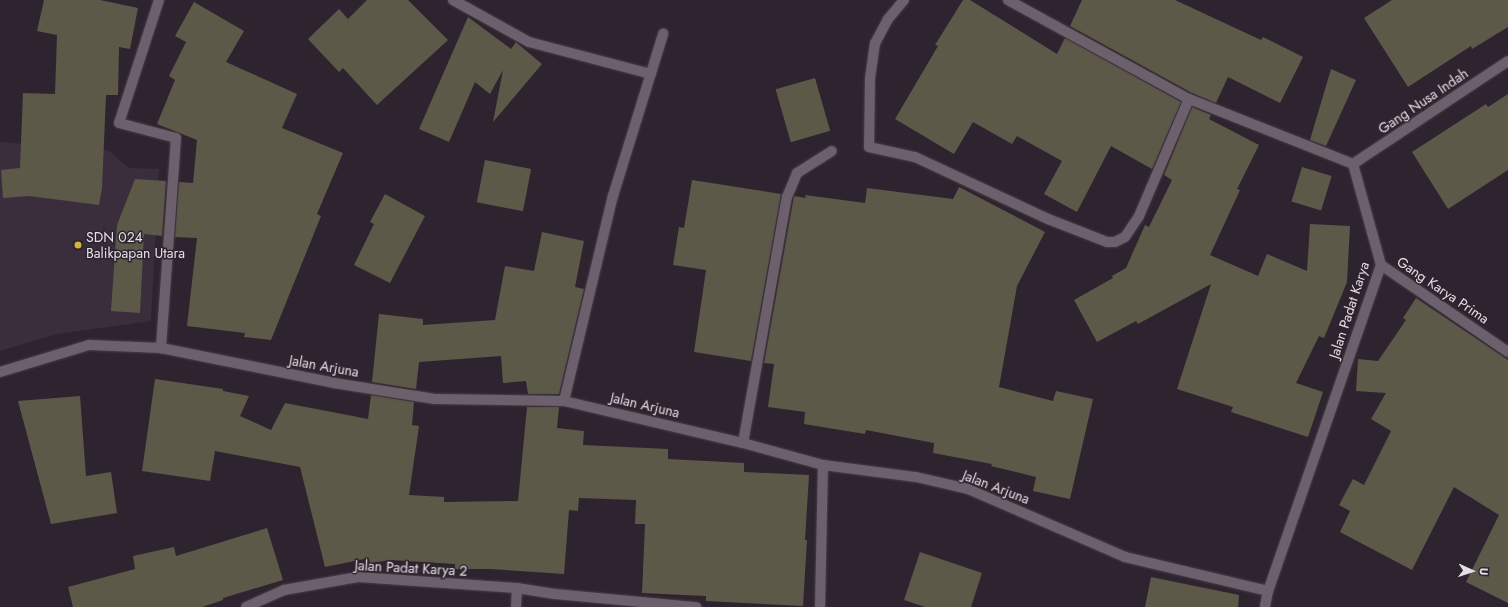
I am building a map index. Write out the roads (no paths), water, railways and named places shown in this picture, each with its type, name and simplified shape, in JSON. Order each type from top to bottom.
[{"type":"street","points":[[160,0],[119,123],[176,138],[161,348]]},
{"type":"street","points":[[453,0],[530,42],[651,74]]},
{"type":"street","points":[[904,0],[888,19],[875,43],[870,78],[869,147],[915,157],[1048,219],[1107,242],[1115,242],[1126,237],[1139,216],[1189,99]]},
{"type":"street","points":[[1008,0],[1189,99],[1353,164]]},
{"type":"street","points":[[564,401],[613,196],[663,34]]},
{"type":"street","name":"Gang Nusa Indah","points":[[1353,164],[1508,61]]},
{"type":"street","points":[[743,443],[787,197],[797,173],[832,151]]},
{"type":"street","name":"Jalan Padat Karya","points":[[1265,607],[1268,591],[1381,265],[1353,164]]},
{"type":"street","name":"Gang Karya Prima","points":[[1381,265],[1508,352]]},
{"type":"street","name":"Jalan Arjuna","points":[[0,372],[89,345],[161,348],[334,383],[435,399],[564,401],[743,443],[823,465],[916,477],[968,489],[1125,557],[1268,591]]},
{"type":"street","points":[[820,607],[823,465]]},
{"type":"street","name":"Jalan Padat Karya 2","points":[[246,607],[284,590],[358,577],[517,588],[555,594],[696,607]]},
{"type":"street","points":[[516,607],[517,588]]},
{"type":"place","name":"SDN 024 Balikpapan Utara","points":[[78,245]]}]
